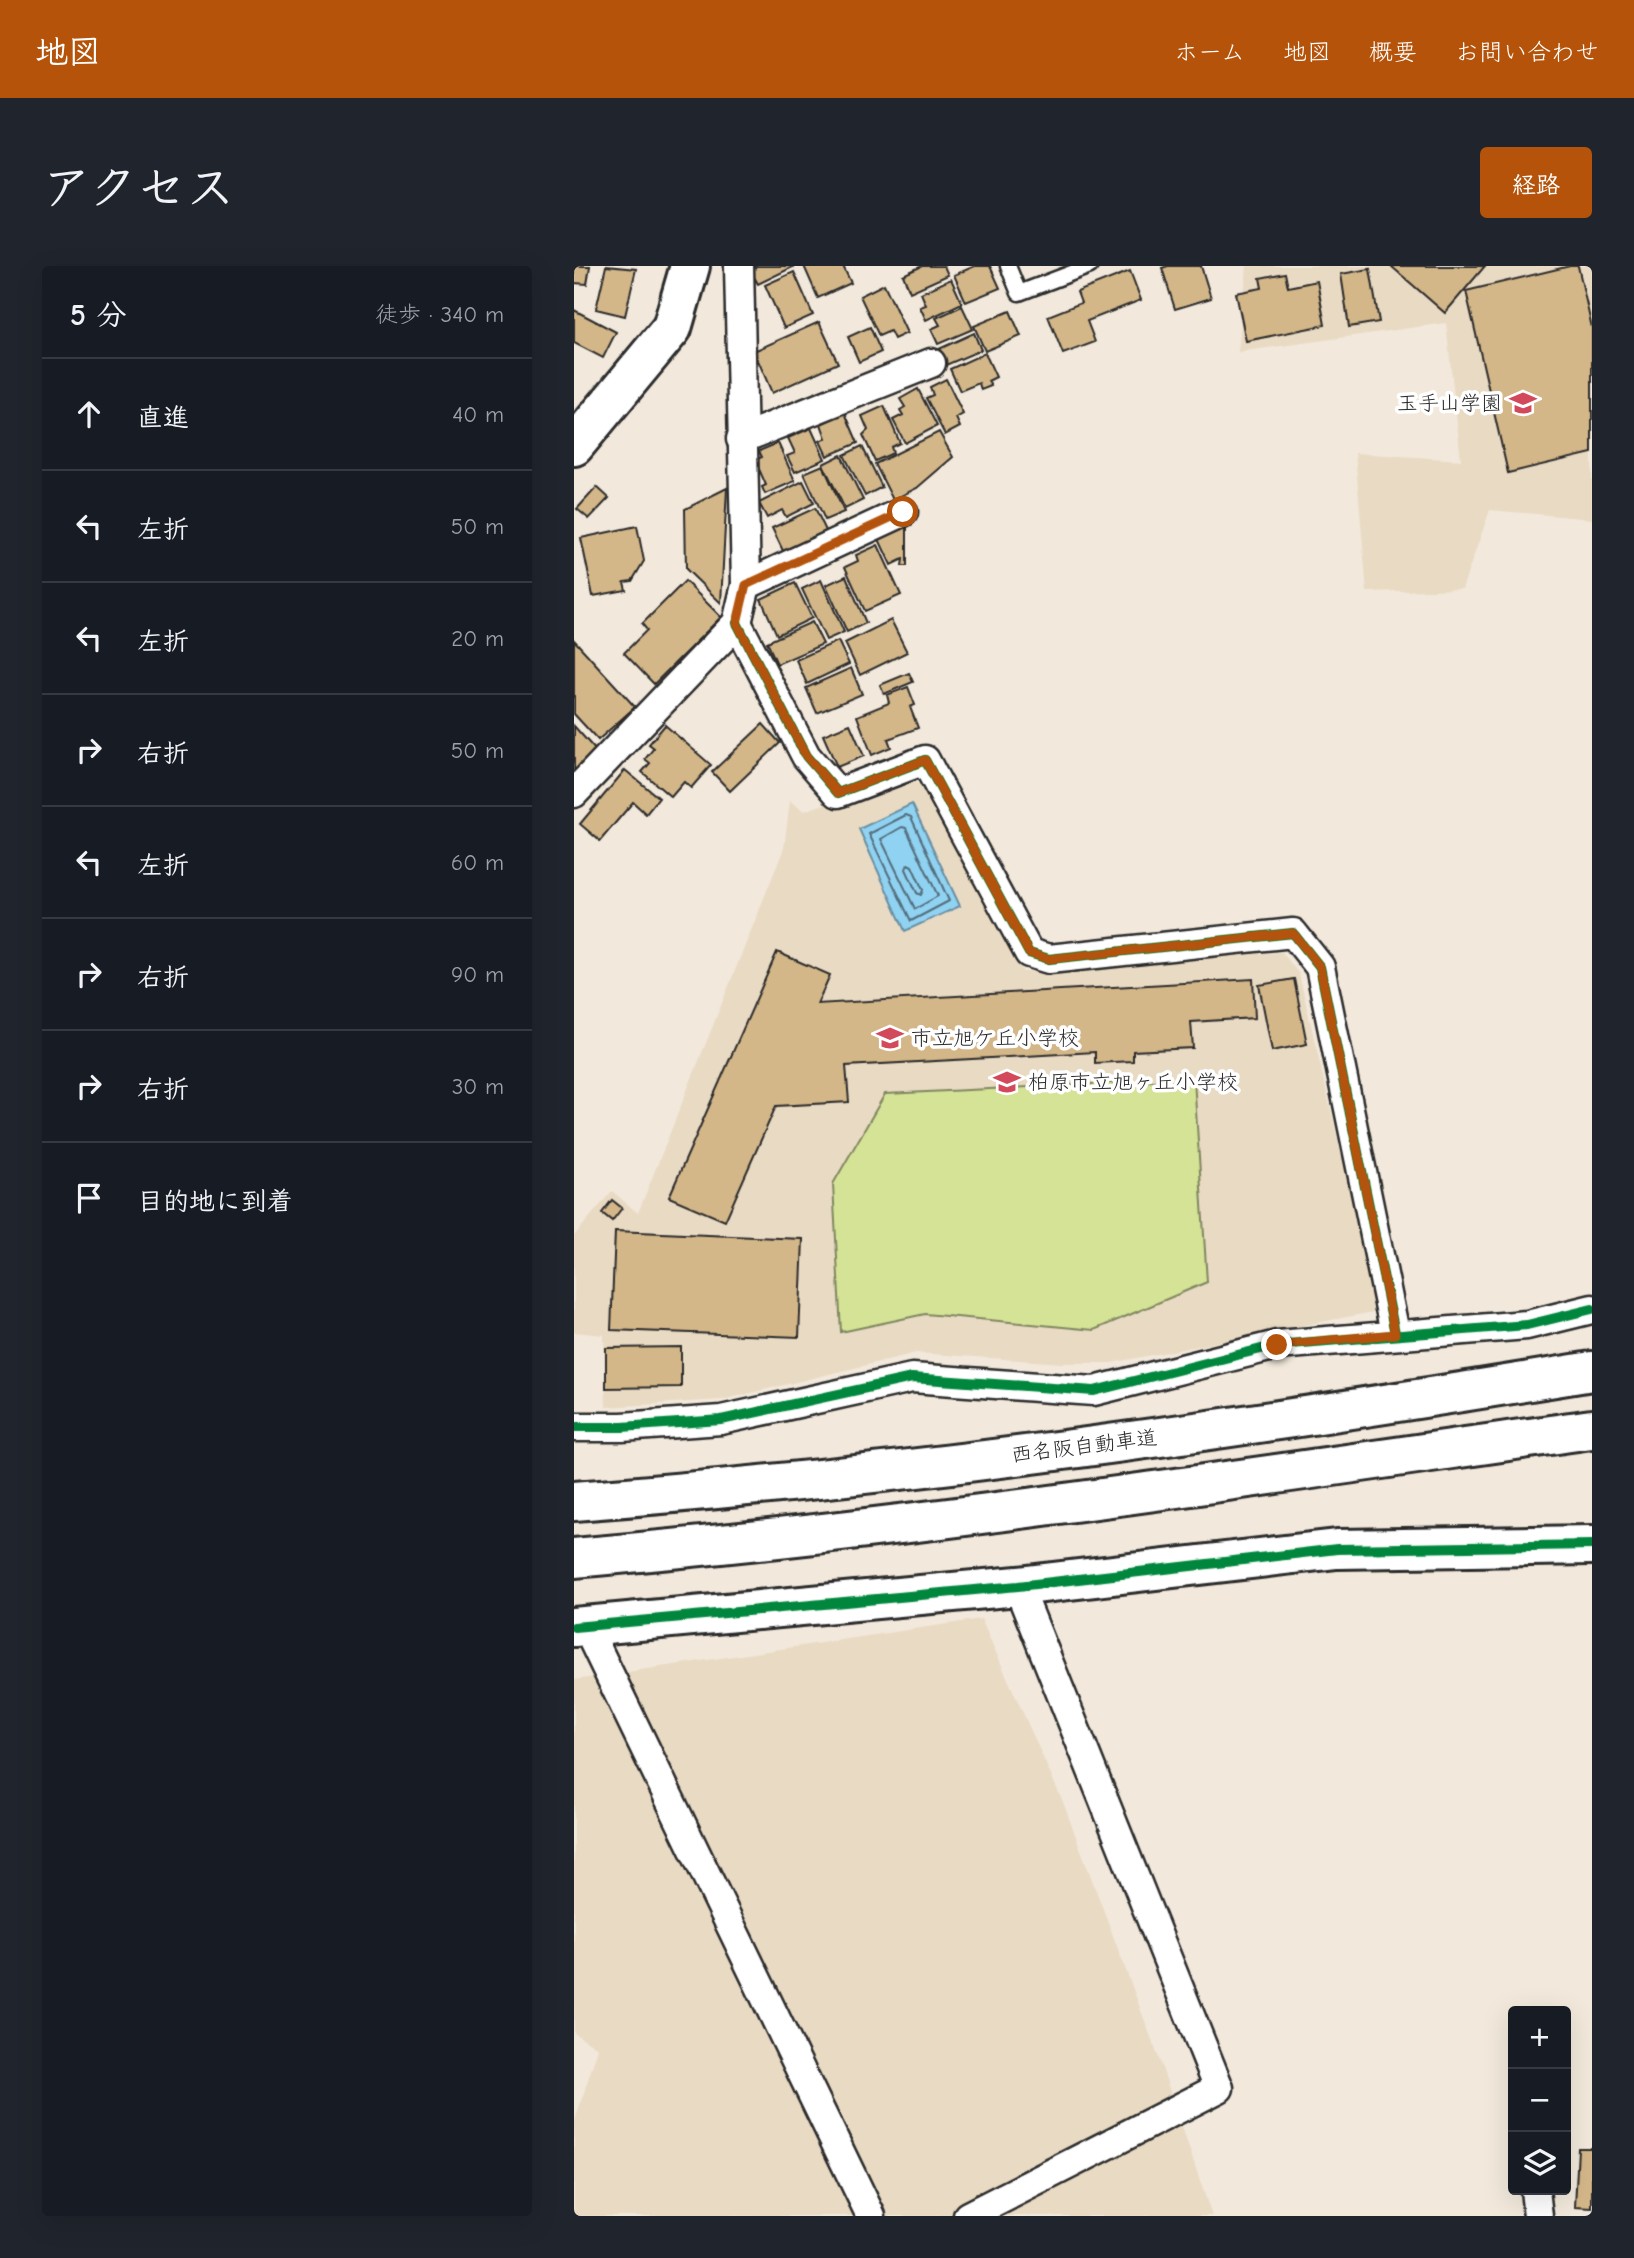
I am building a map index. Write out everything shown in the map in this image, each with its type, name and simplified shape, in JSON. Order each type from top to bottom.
[{"type":"main road","points":[[579,430],[672,328],[690,266]]},
{"type":"main road","name":"西名阪自動車道","points":[[574,1501],[841,1476],[1319,1416],[1592,1371]]},
{"type":"main road","points":[[574,1558],[714,1546],[1071,1503],[1592,1429]]},
{"type":"main road","points":[[580,1627],[1018,1586],[1337,1549],[1592,1545]]},
{"type":"street","points":[[574,793],[737,623],[746,585],[739,266]]},
{"type":"street","points":[[741,439],[931,363]]},
{"type":"street","points":[[746,585],[903,512]]},
{"type":"street","points":[[737,623],[806,756],[838,793],[925,760],[1029,953],[1049,959],[1293,933],[1320,967],[1395,1334]]},
{"type":"street","points":[[574,1427],[622,1427],[722,1420],[912,1378],[1094,1391],[1277,1345],[1527,1325],[1592,1308]]},
{"type":"street","points":[[968,2216],[1219,2088],[1018,1586]]},
{"type":"street","points":[[580,1627],[871,2216]]},
{"type":"street","points":[[1536,2195],[1538,2216]]},
{"type":"lane","points":[[1008,266],[1019,293],[1090,266]]},
{"type":"shaded area","name":"玉手山学園","points":[[1247,266],[1592,266],[1592,519],[1490,510],[1462,589],[1367,592],[1355,453],[1461,460],[1446,323],[1238,352]]},
{"type":"shaded area","name":"柏原市立旭ヶ丘小学校","points":[[905,776],[926,789],[1023,972],[1282,952],[1299,974],[1378,1311],[1111,1363],[1063,1363],[916,1353],[722,1400],[606,1407],[604,1335],[574,1332],[574,1236],[612,1191],[638,1213],[784,848],[790,801],[804,811]]},
{"type":"shaded area","points":[[981,1619],[1063,1802],[1158,2056],[1212,2216],[574,2216],[574,2124],[598,2048],[574,2033],[574,1680]]},
{"type":"green space","points":[[1194,1079],[1207,1282],[1094,1330],[925,1314],[841,1332],[833,1184],[885,1094]]},
{"type":"water","points":[[912,804],[960,906],[905,931],[859,829]]},
{"type":"building","points":[[574,266],[590,266],[587,284],[574,283]]},
{"type":"building","points":[[606,266],[636,269],[625,316],[596,309]]},
{"type":"building","points":[[757,266],[793,267],[758,284],[750,269]]},
{"type":"building","points":[[804,266],[843,266],[851,283],[818,298]]},
{"type":"building","points":[[922,266],[944,266],[948,275],[910,292],[903,275]]},
{"type":"building","points":[[975,266],[990,266],[1000,288],[966,302],[954,275]]},
{"type":"building","points":[[1201,266],[1211,298],[1175,309],[1162,268]]},
{"type":"building","points":[[1391,266],[1485,266],[1445,313]]},
{"type":"building","points":[[1578,266],[1592,328],[1592,453],[1508,473],[1466,291]]},
{"type":"building","points":[[1370,269],[1379,322],[1349,327],[1341,274]]},
{"type":"building","points":[[1130,271],[1141,300],[1087,321],[1095,342],[1063,354],[1048,316],[1081,303],[1077,292]]},
{"type":"building","points":[[794,272],[813,315],[784,328],[765,285]]},
{"type":"building","points":[[1285,273],[1288,287],[1317,281],[1325,325],[1246,341],[1236,293],[1262,288],[1260,278]]},
{"type":"building","points":[[951,279],[962,303],[926,320],[920,307],[926,305],[921,293]]},
{"type":"building","points":[[884,284],[907,333],[894,339],[890,331],[879,336],[860,296]]},
{"type":"building","points":[[962,306],[973,329],[938,344],[931,329],[940,325],[936,318]]},
{"type":"building","points":[[574,310],[616,332],[603,358],[574,343]]},
{"type":"building","points":[[1010,311],[1021,336],[985,351],[974,326]]},
{"type":"building","points":[[819,322],[838,363],[772,393],[754,351]]},
{"type":"building","points":[[870,327],[881,352],[859,362],[848,337]]},
{"type":"building","points":[[974,333],[981,350],[946,365],[939,349]]},
{"type":"building","points":[[985,353],[996,377],[988,381],[991,386],[981,390],[979,383],[960,391],[950,369]]},
{"type":"building","points":[[946,379],[963,414],[956,418],[960,427],[945,435],[926,398],[933,395],[930,387]]},
{"type":"building","points":[[918,389],[937,426],[905,443],[893,420],[903,415],[900,410],[905,407],[900,399]]},
{"type":"building","points":[[884,406],[900,443],[891,447],[893,453],[875,461],[863,435],[868,430],[862,416]]},
{"type":"building","points":[[845,413],[858,443],[827,456],[820,441],[826,438],[821,424]]},
{"type":"building","points":[[811,428],[825,459],[795,472],[787,456],[795,453],[788,438]]},
{"type":"building","points":[[939,432],[953,457],[917,488],[893,500],[875,464]]},
{"type":"building","points":[[778,443],[795,481],[765,494],[762,487],[766,485],[755,460],[762,457],[759,451]]},
{"type":"building","points":[[862,446],[882,487],[865,496],[844,455]]},
{"type":"building","points":[[841,455],[863,500],[845,509],[823,464]]},
{"type":"building","points":[[823,465],[844,512],[825,520],[804,473]]},
{"type":"building","points":[[803,481],[814,503],[786,517],[782,510],[767,518],[759,503]]},
{"type":"building","points":[[597,487],[609,498],[589,519],[577,509]]},
{"type":"building","points":[[727,488],[721,603],[686,569],[685,509]]},
{"type":"building","points":[[815,508],[828,535],[785,555],[772,528]]},
{"type":"building","points":[[907,523],[907,566],[902,566],[903,559],[891,565],[878,537]]},
{"type":"building","points":[[637,526],[644,561],[632,581],[624,582],[626,590],[593,596],[581,538]]},
{"type":"building","points":[[878,545],[901,595],[865,611],[845,567],[858,561],[856,555]]},
{"type":"building","points":[[846,576],[866,623],[847,632],[826,585]]},
{"type":"building","points":[[821,580],[844,632],[826,640],[802,589]]},
{"type":"building","points":[[685,581],[721,617],[654,684],[624,653],[647,630],[642,624]]},
{"type":"building","points":[[795,583],[812,618],[777,635],[761,599]]},
{"type":"building","points":[[891,620],[907,652],[860,675],[845,643]]},
{"type":"building","points":[[812,622],[823,644],[777,664],[767,642]]},
{"type":"building","points":[[574,640],[635,707],[598,740],[574,714]]},
{"type":"building","points":[[838,641],[849,664],[807,684],[796,660]]},
{"type":"building","points":[[851,668],[862,694],[817,713],[806,688]]},
{"type":"building","points":[[909,673],[913,682],[884,694],[880,685]]},
{"type":"building","points":[[908,687],[915,705],[910,707],[918,728],[888,739],[891,747],[872,755],[857,716],[889,703],[887,695]]},
{"type":"building","points":[[763,724],[780,743],[730,791],[712,772]]},
{"type":"building","points":[[850,724],[864,756],[837,767],[823,735]]},
{"type":"building","points":[[665,725],[711,765],[691,788],[684,782],[671,797],[642,772],[650,763],[645,759],[654,748],[649,744]]},
{"type":"building","points":[[574,726],[597,752],[574,771]]},
{"type":"building","points":[[625,770],[659,798],[646,814],[633,802],[600,841],[580,824]]},
{"type":"building","points":[[777,952],[830,975],[817,1004],[1253,979],[1255,1018],[1191,1022],[1193,1048],[1133,1051],[1133,1061],[1095,1063],[1095,1052],[846,1066],[849,1102],[776,1106],[725,1221],[669,1197]]},
{"type":"building","points":[[1294,979],[1307,1044],[1272,1051],[1259,985]]},
{"type":"building","points":[[612,1200],[622,1208],[612,1221],[602,1213]]},
{"type":"building","points":[[615,1231],[803,1239],[799,1337],[611,1330]]},
{"type":"building","points":[[681,1347],[681,1387],[606,1388],[606,1348]]},
{"type":"building","points":[[1578,2148],[1592,2148],[1592,2208],[1575,2207]]},
{"type":"cycle path","points":[[737,623],[806,756],[838,793],[925,760],[1029,953],[1049,959],[1293,933],[1320,967],[1395,1333]]},
{"type":"cycle path","points":[[574,1427],[622,1427],[721,1420],[912,1378],[1094,1391],[1277,1345],[1527,1325],[1592,1309]]},
{"type":"cycle path","points":[[574,1627],[1018,1586],[1337,1549],[1592,1545]]},
{"type":"place","name":"玉手山学園","points":[[1523,403]]},
{"type":"place","name":"市立旭ケ丘小学校","points":[[890,1038]]},
{"type":"place","name":"柏原市立旭ヶ丘小学校","points":[[1007,1082]]},
{"type":"route","points":[[903,512],[746,585],[737,623],[806,756],[838,793],[925,760],[1029,953],[1049,959],[1293,933],[1320,967],[1395,1334],[1277,1345]]}]
